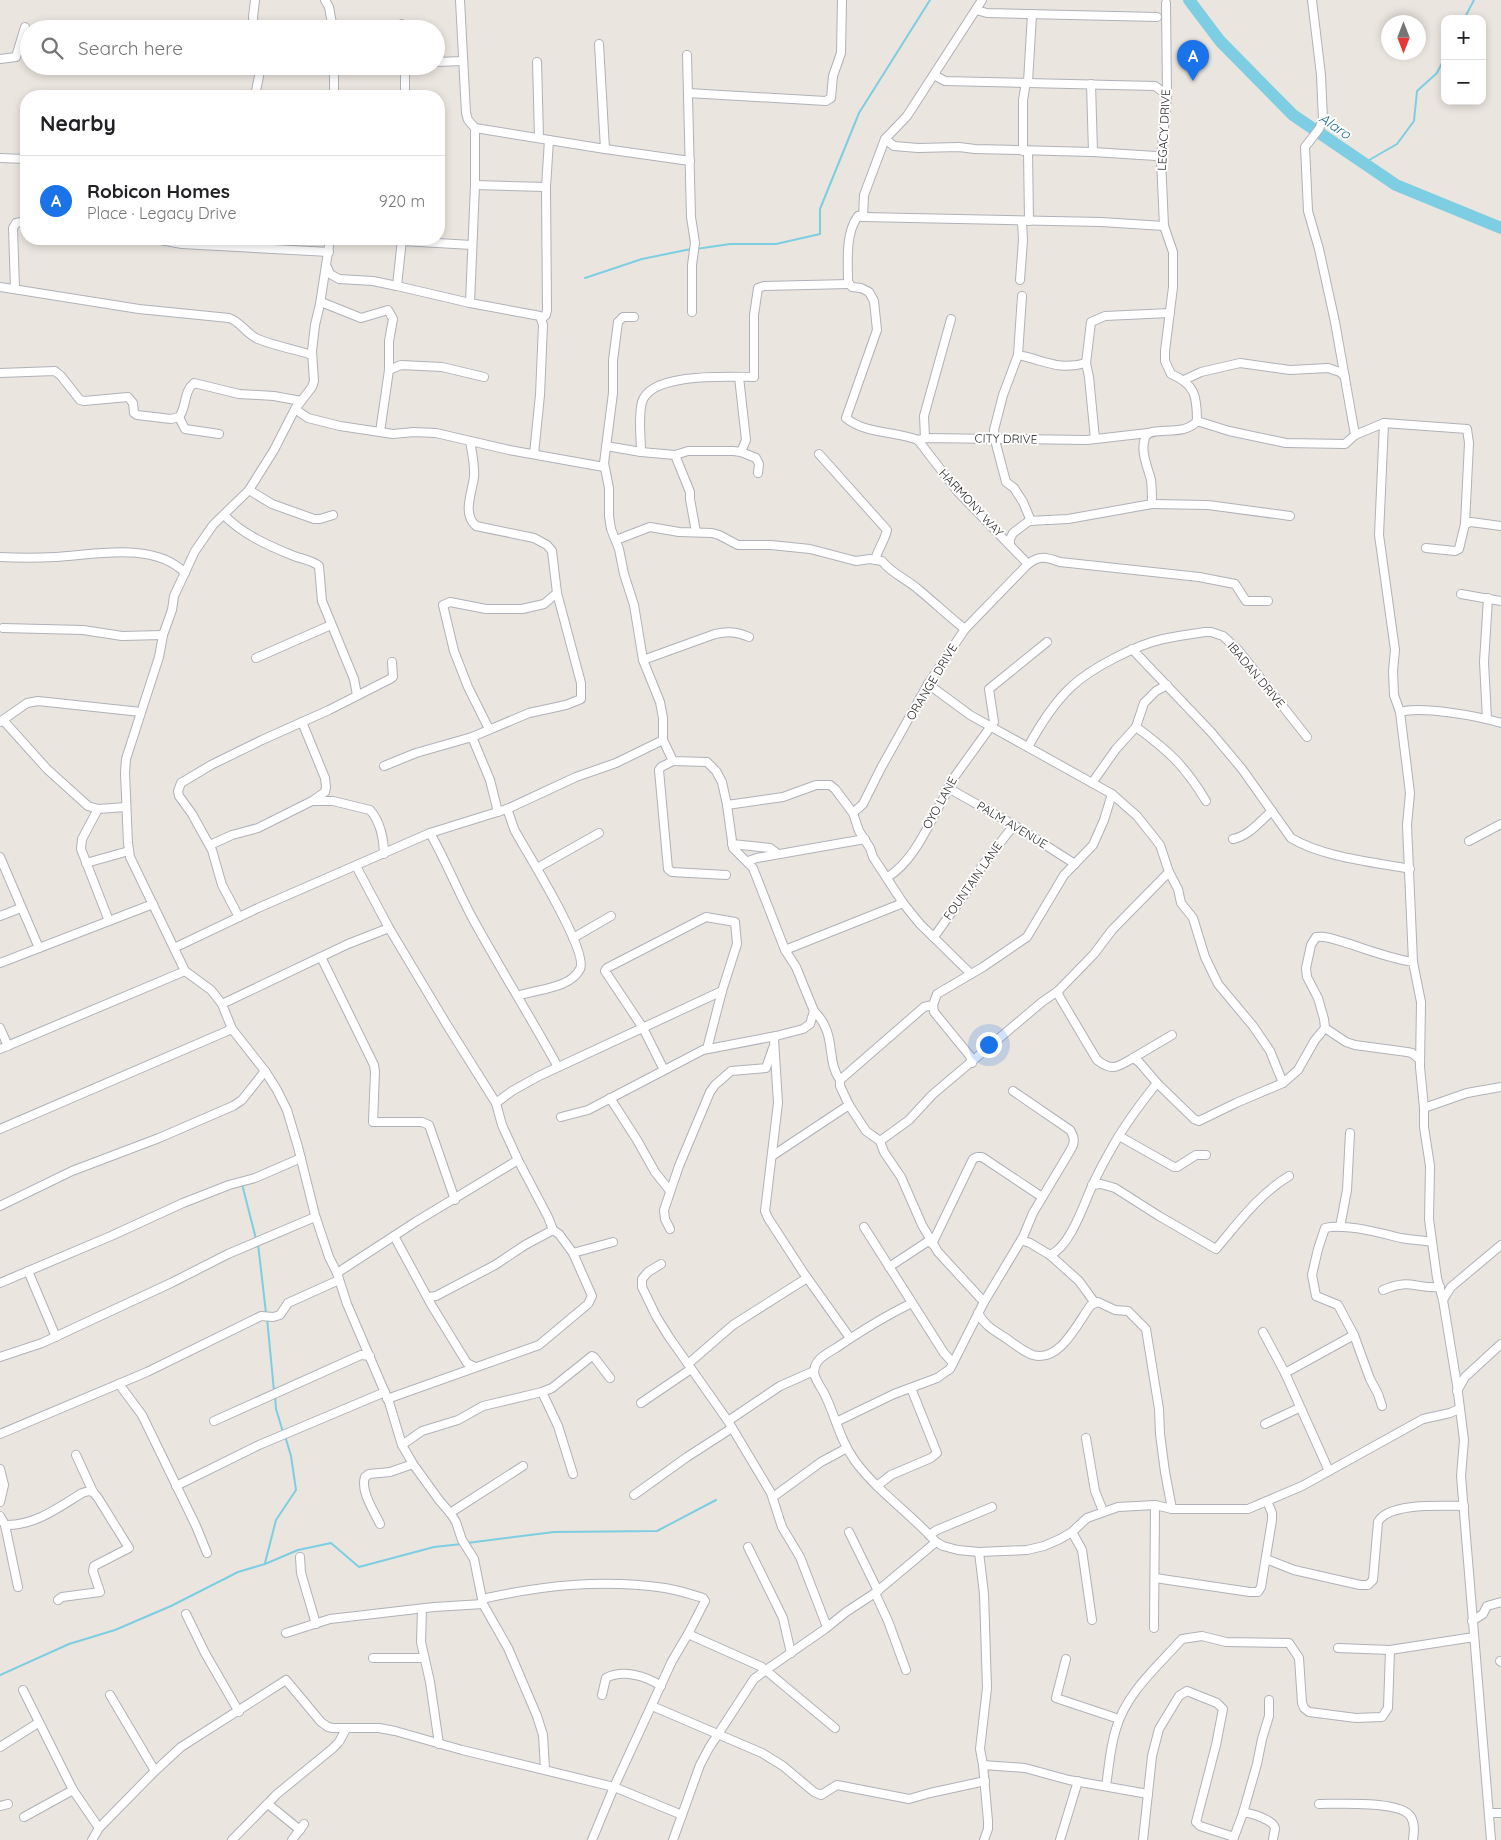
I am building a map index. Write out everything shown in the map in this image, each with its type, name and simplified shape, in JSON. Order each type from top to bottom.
[{"type":"street","points":[[253,20],[255,0]]},
{"type":"street","points":[[325,0],[329,6],[331,20]]},
{"type":"street","points":[[460,0],[466,113],[468,120],[475,128],[690,161]]},
{"type":"street","points":[[688,93],[826,101],[831,98],[833,76],[841,53],[842,0]]},
{"type":"street","points":[[863,218],[864,195],[885,138],[907,116],[982,0]]},
{"type":"street","points":[[1312,0],[1321,74],[1322,120],[1318,129],[1304,147],[1308,211],[1319,249],[1346,378],[1355,434]]},
{"type":"street","name":"LEGACY DRIVE","points":[[1166,3],[1167,95],[1161,159],[1164,226],[1173,252],[1173,286],[1165,361],[1171,374],[1184,380],[1194,393],[1197,403],[1197,421]]},
{"type":"street","points":[[976,10],[987,13],[1157,17]]},
{"type":"street","points":[[1020,280],[1025,221],[1026,151],[1024,100],[1032,14]]},
{"type":"street","points":[[0,59],[16,57],[20,44]]},
{"type":"street","points":[[599,44],[605,149]]},
{"type":"street","points":[[687,55],[691,217],[695,243],[692,265],[692,312]]},
{"type":"street","points":[[445,62],[463,61]]},
{"type":"street","points":[[537,62],[539,137]]},
{"type":"street","points":[[256,90],[259,75]]},
{"type":"street","points":[[334,75],[334,90]]},
{"type":"street","points":[[405,75],[405,90]]},
{"type":"street","points":[[934,76],[945,81],[1155,86],[1167,95]]},
{"type":"street","points":[[1091,84],[1093,152]]},
{"type":"street","points":[[470,303],[475,185],[475,128]]},
{"type":"street","points":[[885,138],[894,146],[918,148],[959,147],[975,150],[1093,152],[1156,156],[1161,159]]},
{"type":"street","points":[[542,318],[546,315],[547,310],[546,187],[549,140]]},
{"type":"street","points":[[0,158],[20,159]]},
{"type":"street","points":[[475,185],[546,187]]},
{"type":"street","points":[[641,452],[642,402],[648,391],[681,378],[754,377],[754,315],[758,288],[764,286],[849,283],[849,236],[852,224],[858,216],[863,218],[1101,222],[1164,226]]},
{"type":"street","points":[[15,289],[13,228],[16,223],[20,222]]},
{"type":"street","points":[[445,243],[472,245]]},
{"type":"street","points":[[275,245],[329,252]]},
{"type":"street","points":[[330,245],[321,302],[315,325],[312,355],[314,381],[312,387],[295,409],[274,450],[248,490],[213,525],[195,551],[174,596],[159,657],[126,759],[126,807],[129,851],[185,971],[211,990],[222,1004],[232,1029],[265,1071],[287,1110],[315,1217],[366,1353],[386,1396],[402,1445],[413,1464],[456,1522],[462,1540],[474,1559],[483,1601],[508,1648],[537,1716],[543,1736],[545,1769]]},
{"type":"street","points":[[397,286],[401,245]]},
{"type":"street","points":[[326,265],[330,274],[339,279],[397,286],[470,303],[537,314],[542,318],[540,395],[534,454]]},
{"type":"street","name":"CITY DRIVE","points":[[849,283],[852,287],[861,288],[869,292],[874,301],[877,330],[846,418],[862,427],[921,439],[1095,439],[1154,431],[1174,432],[1194,425],[1197,421]]},
{"type":"street","points":[[0,287],[139,309],[229,318],[235,320],[247,334],[258,339],[312,355]]},
{"type":"street","points":[[1022,296],[1018,355],[1003,395],[994,430],[1006,482],[1014,488],[1023,502],[1031,521]]},
{"type":"street","points":[[321,302],[361,318],[388,310],[393,318],[388,341],[389,370],[380,432]]},
{"type":"street","points":[[1095,439],[1092,400],[1086,363],[1090,322],[1105,316],[1170,313]]},
{"type":"street","points":[[634,317],[623,318],[618,322],[613,360],[613,393],[604,467],[608,488],[611,529],[616,540],[634,605],[643,660],[660,702],[663,718],[663,740],[673,762]]},
{"type":"street","points":[[921,439],[924,416],[951,319]]},
{"type":"street","points":[[1018,355],[1036,359],[1050,365],[1061,366],[1086,363]]},
{"type":"street","points":[[1184,380],[1201,372],[1240,363],[1290,370],[1328,368],[1340,372],[1346,378]]},
{"type":"street","points":[[389,370],[401,365],[442,367],[484,377]]},
{"type":"street","points":[[0,373],[55,371],[80,400],[128,396],[133,403],[134,413],[137,415],[171,419],[179,417],[182,412],[184,398],[194,383],[238,394],[274,396],[301,401]]},
{"type":"street","points":[[739,377],[746,440],[742,452]]},
{"type":"street","points":[[295,409],[308,418],[323,423],[394,434],[426,432],[604,467]]},
{"type":"street","points":[[179,417],[185,429],[219,434]]},
{"type":"street","points":[[1197,421],[1229,431],[1286,443],[1345,444],[1355,434],[1384,423],[1467,429],[1469,443],[1466,524],[1458,550],[1426,548]]},
{"type":"street","points":[[1384,423],[1379,535],[1394,650],[1394,695],[1400,712],[1410,793],[1407,825],[1413,962],[1421,1002],[1420,1060],[1424,1127],[1430,1166],[1429,1219],[1455,1370],[1464,1440],[1461,1476],[1491,1840]]},
{"type":"street","points":[[1148,433],[1144,445],[1151,481],[1152,504]]},
{"type":"street","name":"HARMONY WAY","points":[[921,439],[941,472],[958,492],[1028,564]]},
{"type":"street","points":[[384,766],[416,752],[472,737],[529,714],[566,705],[580,699],[581,683],[557,593],[552,551],[547,545],[534,538],[502,533],[476,526],[472,523],[469,512],[474,476],[470,441]]},
{"type":"street","points":[[606,446],[675,455],[688,451],[742,452],[756,458],[759,464],[758,474]]},
{"type":"street","points":[[819,454],[887,530],[875,560]]},
{"type":"street","points":[[675,455],[690,492],[696,532]]},
{"type":"street","points":[[248,490],[272,504],[314,519],[333,515]]},
{"type":"street","points":[[1010,544],[1013,534],[1022,525],[1031,521],[1068,519],[1152,504],[1208,505],[1290,516]]},
{"type":"street","points":[[224,515],[245,532],[319,566],[321,596],[331,625],[349,665],[357,695]]},
{"type":"street","points":[[1466,524],[1471,522],[1501,526]]},
{"type":"street","points":[[616,540],[650,527],[679,532],[720,535],[738,545],[810,549],[856,561],[882,561],[890,570],[918,589],[965,629]]},
{"type":"street","points":[[0,557],[55,557],[101,553],[151,555],[170,560],[185,573]]},
{"type":"street","points":[[1028,564],[1037,558],[1043,557],[1082,565],[1199,577],[1235,584],[1246,601],[1268,601]]},
{"type":"street","name":"ORANGE DRIVE","points":[[853,813],[863,804],[928,684],[965,629],[1028,564]]},
{"type":"street","points":[[489,729],[468,687],[454,652],[443,605],[450,602],[486,609],[522,609],[544,604],[557,593]]},
{"type":"street","points":[[1460,594],[1501,601]]},
{"type":"street","points":[[1487,719],[1484,662],[1485,621],[1488,598]]},
{"type":"street","points":[[256,658],[331,625]]},
{"type":"street","points":[[3,628],[83,630],[122,636],[163,635]]},
{"type":"street","points":[[643,660],[727,631],[749,637]]},
{"type":"street","name":"IBADAN DRIVE","points":[[1028,747],[1057,702],[1072,686],[1101,666],[1132,649],[1161,639],[1205,632],[1222,636],[1239,651],[1308,737]]},
{"type":"street","points":[[991,726],[994,719],[989,690],[1047,642]]},
{"type":"street","points":[[1132,649],[1211,732],[1242,769],[1291,838],[1326,852],[1410,869]]},
{"type":"street","points":[[239,917],[222,885],[210,845],[178,792],[181,783],[211,765],[329,710],[393,677],[392,662]]},
{"type":"street","points":[[928,684],[970,715],[1112,794],[1137,816],[1154,836],[1162,850],[1169,872],[1178,889],[1181,902],[1193,918],[1205,957],[1218,984],[1254,1026],[1270,1051],[1283,1083]]},
{"type":"street","points":[[1092,783],[1116,749],[1136,726],[1144,703],[1156,691],[1166,685]]},
{"type":"street","points":[[126,807],[98,809],[86,804],[47,769],[1,721],[26,703],[38,701],[141,712]]},
{"type":"street","points":[[1400,712],[1419,709],[1487,719],[1501,723]]},
{"type":"street","points":[[210,845],[232,835],[258,828],[324,794],[326,786],[302,722]]},
{"type":"street","name":"OYO LANE","points":[[888,877],[912,854],[964,762],[991,726]]},
{"type":"street","points":[[1136,726],[1170,753],[1191,775],[1206,801]]},
{"type":"street","points":[[472,737],[490,780],[498,812]]},
{"type":"street","points":[[174,948],[430,832],[507,809],[663,740]]},
{"type":"street","points":[[726,875],[672,872],[668,869],[661,767],[673,762],[703,762],[712,764],[722,782],[732,844],[736,851],[753,868],[785,950],[796,967],[814,1012],[824,1022],[828,1030],[840,1086],[849,1105],[866,1131],[880,1141],[884,1152],[901,1177],[922,1225],[932,1242],[948,1264],[984,1302]]},
{"type":"street","points":[[727,805],[783,797],[823,785],[835,789],[853,813],[859,831],[865,838],[873,857],[903,902],[920,924],[971,974]]},
{"type":"street","name":"PALM AVENUE","points":[[948,788],[1014,825],[1075,864]]},
{"type":"street","points":[[972,1063],[970,1056],[936,1017],[933,1005],[937,994],[1026,937],[1064,875],[1093,845],[1104,820],[1112,794]]},
{"type":"street","points":[[312,801],[333,801],[370,810],[374,814],[384,841],[384,854]]},
{"type":"street","points":[[98,809],[81,843],[81,849],[109,921]]},
{"type":"street","points":[[507,809],[514,829],[537,868],[573,938],[582,963],[573,978],[542,991],[518,996]]},
{"type":"street","points":[[1234,839],[1244,836],[1272,811]]},
{"type":"street","points":[[1469,841],[1501,824]]},
{"type":"street","name":"FOUNTAIN LANE","points":[[934,938],[982,866],[1014,825]]},
{"type":"street","points":[[430,832],[473,919],[558,1067]]},
{"type":"street","points":[[537,868],[599,833]]},
{"type":"street","points":[[748,861],[865,838]]},
{"type":"street","points":[[384,841],[394,849]]},
{"type":"street","points":[[732,844],[770,848],[774,849],[778,854]]},
{"type":"street","points":[[86,863],[129,851]]},
{"type":"street","points":[[0,857],[39,948]]},
{"type":"street","points":[[176,1486],[259,1446],[386,1396],[470,1366],[539,1345],[588,1304],[592,1296],[573,1253],[559,1234],[553,1230],[518,1160],[502,1125],[496,1103],[389,928],[356,866]]},
{"type":"street","points":[[880,1141],[909,1120],[932,1095],[1042,1002],[1058,991],[1094,954],[1112,930],[1169,872]]},
{"type":"street","points":[[785,950],[903,902]]},
{"type":"street","points":[[0,963],[153,904]]},
{"type":"street","points":[[0,916],[21,908]]},
{"type":"street","points":[[573,938],[611,916]]},
{"type":"street","points":[[664,1070],[643,1028],[605,971],[607,968],[706,917],[735,922],[737,944],[722,991],[707,1049]]},
{"type":"street","points":[[222,1004],[348,944],[389,928]]},
{"type":"street","points":[[1133,1058],[1194,1120],[1199,1121],[1283,1083],[1298,1070],[1315,1040],[1325,1028],[1318,998],[1307,976],[1306,968],[1311,945],[1316,937],[1321,936],[1338,940],[1413,962]]},
{"type":"street","points":[[320,957],[374,1065],[376,1072],[373,1122],[422,1122],[429,1125],[455,1200]]},
{"type":"street","points":[[0,1049],[185,971]]},
{"type":"street","points":[[496,1103],[512,1091],[558,1067],[722,991]]},
{"type":"street","points":[[1058,991],[1059,996],[1098,1060],[1105,1066],[1111,1068],[1120,1067],[1172,1035]]},
{"type":"street","points":[[840,1080],[924,1007],[933,1005]]},
{"type":"street","points":[[561,1117],[588,1110],[707,1049],[803,1029],[810,1024],[814,1012]]},
{"type":"street","points":[[0,1028],[8,1046]]},
{"type":"street","points":[[1325,1028],[1346,1042],[1355,1045],[1407,1052],[1420,1060]]},
{"type":"street","points":[[0,1129],[232,1029]]},
{"type":"street","points":[[776,1036],[774,1044],[778,1103],[765,1211],[807,1278],[850,1338]]},
{"type":"street","points":[[670,1229],[665,1219],[664,1210],[706,1099],[715,1086],[731,1071],[766,1068],[774,1044]]},
{"type":"street","points":[[0,1206],[72,1171],[159,1138],[233,1106],[242,1100],[265,1071]]},
{"type":"street","points":[[1050,1255],[1059,1250],[1064,1244],[1087,1200],[1092,1185],[1119,1136],[1157,1083]]},
{"type":"street","points":[[1424,1108],[1467,1093],[1501,1087]]},
{"type":"street","points":[[836,1422],[945,1373],[953,1363],[984,1302],[1021,1240],[1042,1197],[1073,1146],[1073,1134],[1067,1127],[1013,1091]]},
{"type":"street","points":[[610,1098],[655,1172],[670,1191]]},
{"type":"street","points":[[772,1156],[832,1114],[849,1105]]},
{"type":"street","points":[[1340,1227],[1347,1190],[1350,1133]]},
{"type":"street","points":[[1119,1136],[1174,1167],[1196,1155],[1206,1155]]},
{"type":"street","points":[[889,1267],[932,1242],[973,1159],[977,1157],[982,1157],[1042,1197]]},
{"type":"street","points":[[0,1283],[183,1203],[229,1185],[255,1178],[301,1158]]},
{"type":"street","points":[[0,1434],[119,1384],[261,1316],[273,1317],[280,1315],[288,1303],[338,1277],[394,1236],[518,1160]]},
{"type":"street","points":[[1092,1185],[1101,1184],[1115,1188],[1216,1249],[1264,1193],[1273,1185],[1289,1176]]},
{"type":"street","points":[[0,1357],[56,1337],[228,1254],[315,1217]]},
{"type":"street","points":[[1382,1406],[1354,1335],[1338,1305],[1316,1296],[1312,1275],[1318,1249],[1325,1228],[1336,1226],[1378,1231],[1403,1238],[1432,1242]]},
{"type":"street","points":[[864,1227],[944,1353],[953,1363]]},
{"type":"street","points":[[432,1296],[495,1265],[525,1245],[553,1230]]},
{"type":"street","points":[[394,1236],[432,1296],[432,1306],[470,1366]]},
{"type":"street","points":[[1021,1240],[1050,1255],[1079,1281],[1095,1303]]},
{"type":"street","points":[[573,1253],[613,1242]]},
{"type":"street","points":[[1443,1300],[1451,1287],[1501,1245]]},
{"type":"street","points":[[661,1264],[643,1276],[642,1287],[656,1316],[730,1425],[773,1497],[782,1527],[800,1557],[828,1627]]},
{"type":"street","points":[[28,1271],[56,1337]]},
{"type":"street","points":[[641,1403],[689,1366],[733,1325],[807,1278]]},
{"type":"street","points":[[1383,1290],[1404,1283],[1429,1288],[1440,1287]]},
{"type":"street","points":[[912,1302],[850,1338],[818,1361],[814,1371],[816,1380],[824,1393],[836,1422],[841,1439],[855,1461],[877,1486],[936,1542],[958,1550],[979,1552],[1027,1550],[1044,1546],[1072,1532],[1087,1518],[1104,1511],[1134,1506],[1155,1505],[1172,1509],[1248,1509],[1302,1486],[1423,1419],[1450,1413],[1460,1408]]},
{"type":"street","points":[[978,1313],[983,1323],[1020,1349],[1033,1355],[1047,1355],[1062,1346],[1091,1305],[1095,1303],[1103,1303],[1115,1310],[1128,1311],[1146,1329],[1159,1409],[1165,1472],[1172,1509]]},
{"type":"street","points":[[973,1322],[983,1323]]},
{"type":"street","points":[[1263,1332],[1285,1373],[1299,1408],[1329,1471]]},
{"type":"street","points":[[1285,1373],[1354,1335]]},
{"type":"street","points":[[1458,1391],[1465,1377],[1501,1344]]},
{"type":"street","points":[[214,1421],[366,1353]]},
{"type":"street","points":[[402,1445],[422,1431],[458,1420],[483,1406],[542,1392],[561,1382],[592,1356],[610,1378]]},
{"type":"street","points":[[1455,1370],[1465,1377]]},
{"type":"street","points":[[634,1495],[780,1386],[814,1371]]},
{"type":"street","points":[[119,1384],[142,1415],[207,1553]]},
{"type":"street","points":[[877,1486],[891,1475],[931,1458],[936,1453],[935,1446],[911,1388]]},
{"type":"street","points":[[542,1392],[558,1426],[573,1474]]},
{"type":"street","points":[[1265,1424],[1299,1408]]},
{"type":"street","points":[[1086,1438],[1095,1491],[1104,1511]]},
{"type":"street","points":[[773,1497],[821,1462],[847,1448]]},
{"type":"street","points":[[58,1600],[62,1597],[100,1592],[93,1571],[94,1566],[129,1548],[93,1492],[76,1455]]},
{"type":"street","points":[[380,1524],[366,1492],[363,1482],[365,1477],[369,1474],[390,1472],[413,1464]]},
{"type":"street","points":[[450,1513],[523,1466]]},
{"type":"street","points":[[0,1469],[4,1485],[0,1502]]},
{"type":"street","points":[[6,1525],[20,1526],[46,1515],[82,1493],[93,1492]]},
{"type":"street","points":[[1155,1578],[1258,1592],[1261,1587],[1272,1520],[1272,1513],[1267,1501]]},
{"type":"street","points":[[1154,1628],[1155,1505]]},
{"type":"street","points":[[1266,1559],[1294,1570],[1360,1585],[1368,1584],[1373,1580],[1378,1522],[1381,1516],[1394,1511],[1416,1507],[1464,1506]]},
{"type":"street","points":[[929,1535],[992,1508]]},
{"type":"street","points":[[0,1516],[6,1525],[18,1588]]},
{"type":"street","points":[[849,1532],[877,1592],[906,1670]]},
{"type":"street","points":[[1072,1532],[1082,1550],[1092,1620]]},
{"type":"street","points":[[673,1840],[700,1765],[717,1734],[754,1679],[828,1627],[846,1612],[877,1592],[936,1542]]},
{"type":"street","points":[[748,1547],[783,1618],[791,1652]]},
{"type":"street","points":[[979,1552],[984,1594],[987,1688],[980,1749],[988,1821],[988,1829],[984,1840]]},
{"type":"street","points":[[300,1556],[301,1573],[316,1624]]},
{"type":"street","points":[[286,1632],[330,1619],[483,1601],[516,1591],[560,1584],[612,1584],[667,1588],[703,1598],[705,1601],[672,1661],[614,1787],[592,1840]]},
{"type":"street","points":[[1472,1620],[1483,1614],[1487,1606],[1501,1602]]},
{"type":"street","points":[[422,1609],[421,1642],[430,1682],[438,1744]]},
{"type":"street","points":[[186,1614],[205,1653],[239,1712]]},
{"type":"street","points":[[688,1634],[766,1670],[835,1728]]},
{"type":"street","points":[[1106,1786],[1115,1730],[1119,1719],[1131,1697],[1182,1639],[1202,1636],[1218,1641],[1238,1643],[1289,1643],[1299,1658],[1302,1703],[1306,1710],[1356,1718],[1382,1717],[1388,1708],[1390,1650]]},
{"type":"street","points":[[1338,1648],[1390,1650],[1474,1637]]},
{"type":"street","points":[[374,1658],[424,1658]]},
{"type":"street","points":[[1066,1660],[1056,1698],[1119,1719]]},
{"type":"street","points":[[602,1695],[606,1678],[618,1675],[647,1677],[661,1686]]},
{"type":"street","points":[[92,1840],[99,1828],[182,1747],[239,1712],[284,1680],[288,1680],[328,1727],[346,1729],[378,1728],[395,1731],[438,1744],[614,1787],[682,1815]]},
{"type":"street","points":[[23,1690],[73,1790],[99,1828]]},
{"type":"street","points":[[1143,1840],[1152,1756],[1160,1729],[1180,1696],[1186,1691],[1222,1707],[1223,1712],[1196,1822],[1200,1826],[1233,1838],[1243,1813],[1269,1716],[1269,1700]]},
{"type":"street","points":[[110,1695],[156,1771]]},
{"type":"street","points":[[652,1706],[762,1753],[783,1766],[820,1796],[837,1785],[909,1799],[985,1781]]},
{"type":"street","points":[[0,1747],[38,1723]]},
{"type":"street","points":[[232,1840],[290,1783],[332,1749],[339,1742],[346,1729]]},
{"type":"street","points":[[983,1764],[1026,1768],[1078,1781],[1148,1794]]},
{"type":"street","points":[[1060,1840],[1078,1781]]},
{"type":"street","points":[[24,1817],[73,1790]]},
{"type":"street","points":[[268,1804],[302,1827],[292,1840]]},
{"type":"street","points":[[1319,1804],[1372,1804],[1403,1810],[1410,1815],[1414,1828],[1413,1840]]},
{"type":"street","points":[[1243,1813],[1253,1813],[1272,1824],[1275,1828],[1273,1840]]},
{"type":"street","points":[[1489,1813],[1501,1813]]},
{"type":"waterway","points":[[696,249],[730,244],[776,244],[820,234],[820,209],[859,113],[930,0]]},
{"type":"waterway","name":"Alaro","points":[[1189,0],[1220,41],[1293,115],[1396,185],[1501,228]]},
{"type":"waterway","points":[[1466,15],[1474,0]]},
{"type":"waterway","points":[[1364,163],[1397,144],[1414,121],[1417,91],[1437,73],[1444,60]]},
{"type":"waterway","points":[[585,278],[642,259],[691,249]]},
{"type":"waterway","points":[[242,1184],[256,1239]]},
{"type":"waterway","points":[[258,1244],[266,1313]]},
{"type":"waterway","points":[[267,1318],[274,1391]]},
{"type":"waterway","points":[[275,1395],[276,1409],[283,1432]]},
{"type":"waterway","points":[[265,1563],[276,1520],[296,1490],[291,1456],[285,1436]]},
{"type":"waterway","points":[[467,1543],[554,1532],[657,1531],[716,1500]]},
{"type":"waterway","points":[[0,1675],[69,1644],[115,1630],[171,1606],[238,1572],[265,1564],[298,1550],[331,1543],[359,1567],[434,1547],[462,1544]]},
{"type":"place","name":"Robicon Homes","points":[[1193,81]]}]
